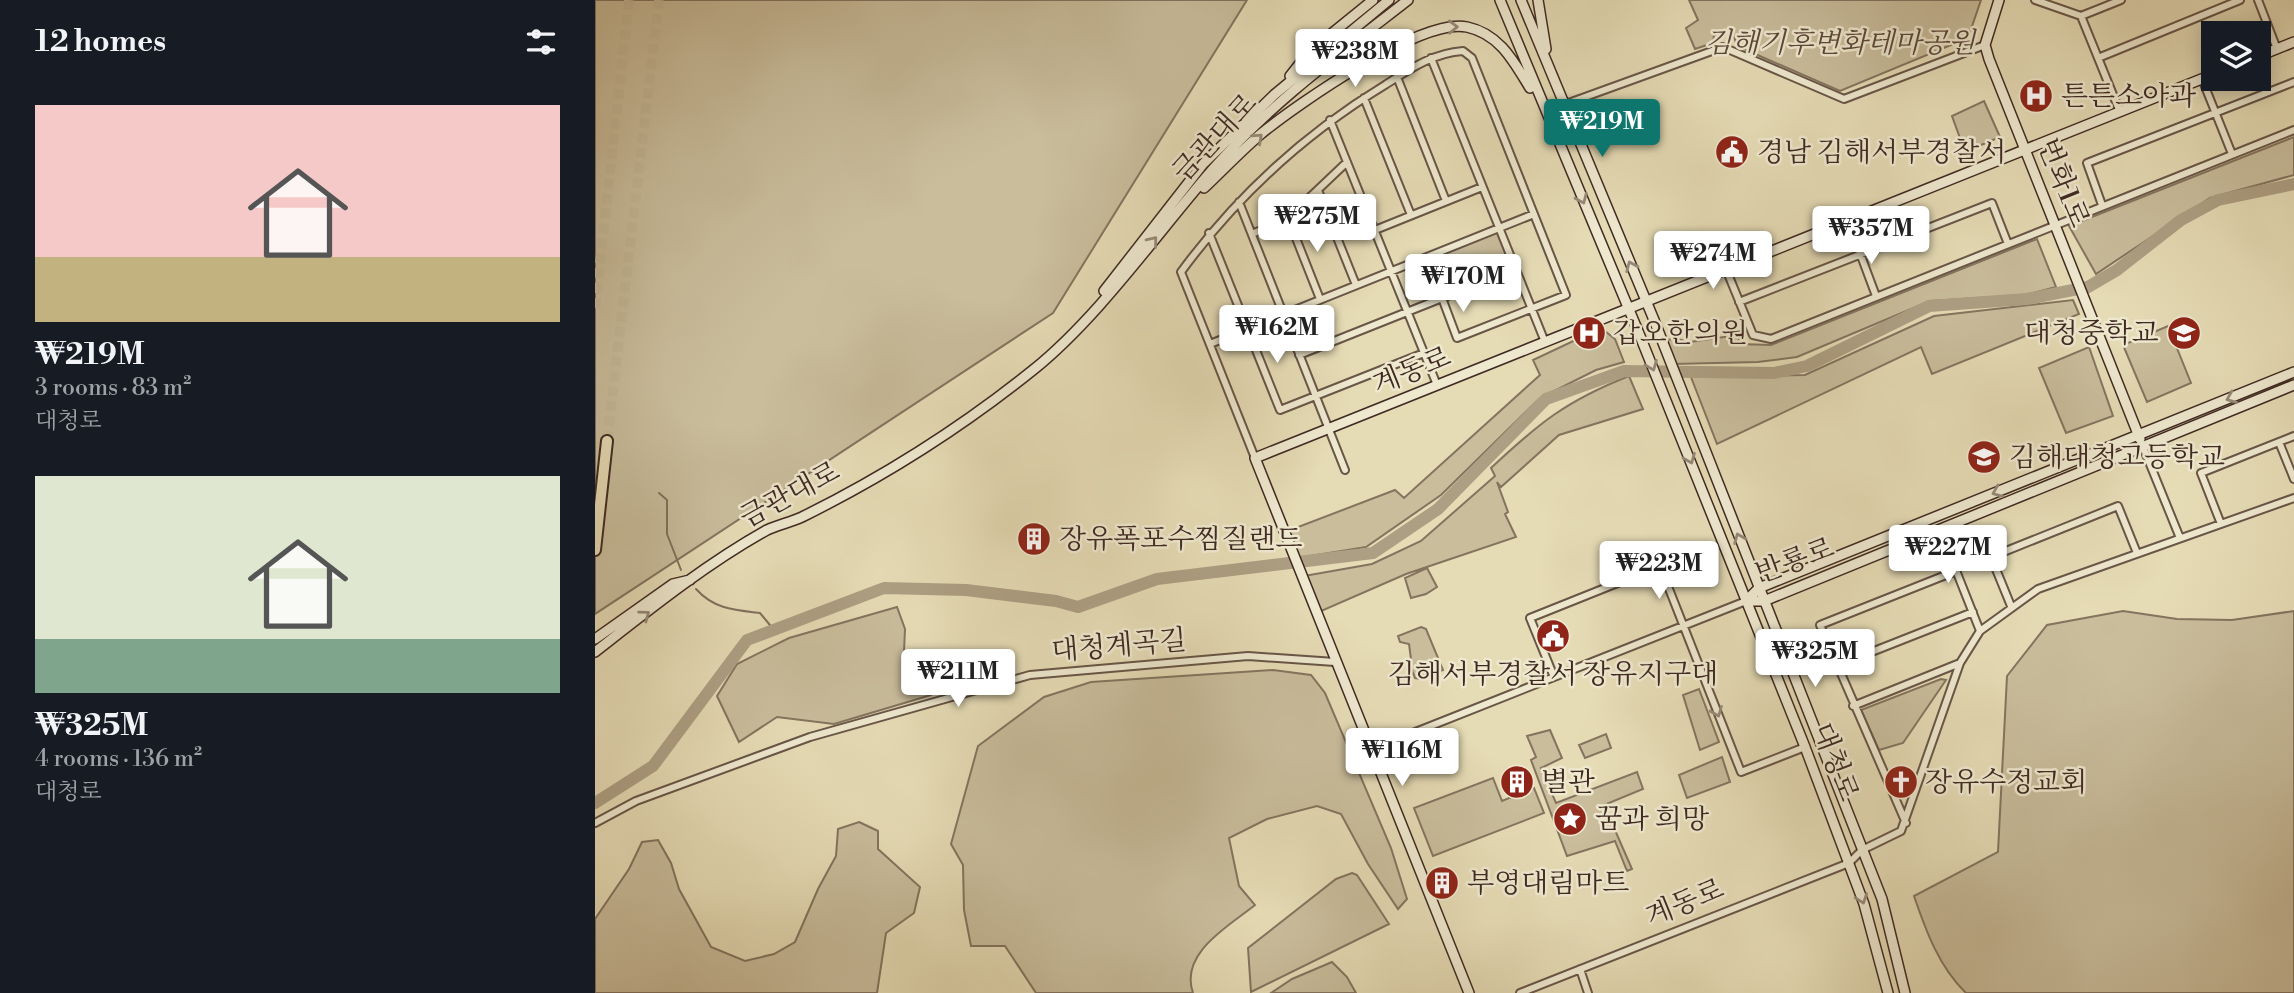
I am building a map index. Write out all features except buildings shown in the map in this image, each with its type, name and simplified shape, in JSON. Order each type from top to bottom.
[{"type":"highway","points":[[595,550],[607,441]]},
{"type":"main road","points":[[1274,95],[1309,52],[1373,0]]},
{"type":"main road","name":"금관대로","points":[[1075,328],[1180,190],[1211,156],[1274,95],[1389,0]]},
{"type":"main road","name":"금관대로","points":[[595,652],[695,579],[702,571],[770,529],[800,518],[933,443],[1035,369],[1075,328],[1214,168],[1279,102],[1408,0]]},
{"type":"main road","points":[[1500,0],[1628,309]]},
{"type":"main road","points":[[1521,0],[1561,101],[1647,301]]},
{"type":"main road","points":[[1538,0],[1539,20],[1561,101]]},
{"type":"main road","points":[[1985,45],[1999,0]]},
{"type":"main road","points":[[1172,218],[1261,134],[1304,102],[1412,37],[1438,27],[1467,27],[1494,38],[1508,52],[1543,108]]},
{"type":"main road","points":[[2271,51],[2294,42]]},
{"type":"main road","name":"번화1로","points":[[1985,45],[2139,435]]},
{"type":"main road","name":"계동로","points":[[1255,458],[2201,79]]},
{"type":"main road","name":"대청로","points":[[1647,301],[1862,849],[1892,932],[1905,993]]},
{"type":"main road","name":"대청로","points":[[1628,309],[1805,747],[1864,904],[1888,993]]},
{"type":"main road","name":"반룡로","points":[[1746,601],[1759,588],[2294,372]]},
{"type":"main road","name":"반룡로","points":[[1746,601],[1764,601],[2294,385]]},
{"type":"main road","points":[[2139,435],[2143,447]]},
{"type":"main road","points":[[1255,458],[1469,993]]},
{"type":"main road","name":"금관대로","points":[[595,639],[673,584],[695,579]]},
{"type":"street","points":[[2035,0],[2081,16],[2121,0]]},
{"type":"street","points":[[2098,58],[2240,0]]},
{"type":"street","points":[[2258,0],[2277,49]]},
{"type":"street","points":[[2081,16],[2120,112]]},
{"type":"street","points":[[1561,101],[1723,47],[1844,99],[1985,45]]},
{"type":"street","points":[[1255,458],[1181,272],[1209,233],[1239,202],[1331,120],[1364,97],[1431,58],[1463,51],[1472,58],[1566,295],[1457,338],[1442,298]]},
{"type":"street","points":[[1431,58],[1545,342]]},
{"type":"street","points":[[1397,78],[1446,201]]},
{"type":"street","points":[[2102,205],[2087,163],[2294,82]]},
{"type":"street","points":[[2207,91],[2232,154]]},
{"type":"street","points":[[1364,97],[1411,215]]},
{"type":"street","points":[[1331,120],[1437,385]]},
{"type":"street","points":[[1726,270],[1753,335],[1771,339],[2294,130]]},
{"type":"street","points":[[1252,234],[1289,218],[1347,162]]},
{"type":"street","points":[[1375,230],[1482,187]]},
{"type":"street","points":[[1318,190],[1356,285]]},
{"type":"street","points":[[1239,202],[1345,470]]},
{"type":"street","points":[[1739,302],[1992,203],[2008,244]]},
{"type":"street","points":[[1210,344],[1534,214]]},
{"type":"street","points":[[1289,218],[1320,299]]},
{"type":"street","points":[[1848,221],[1876,296]]},
{"type":"street","points":[[1209,233],[1280,410],[1424,353]]},
{"type":"street","points":[[1299,355],[1515,269]]},
{"type":"street","points":[[2221,524],[2201,473],[2294,436]]},
{"type":"street","points":[[2279,442],[2294,479]]},
{"type":"street","points":[[2143,447],[2180,538]]},
{"type":"street","points":[[1862,849],[1901,831],[1906,823],[1960,663],[1980,631],[2038,589],[2294,498]]},
{"type":"street","points":[[2011,606],[1991,556],[2118,506],[2137,553]]},
{"type":"street","points":[[1940,530],[1980,631]]},
{"type":"street","points":[[1554,677],[1530,618],[1660,566],[1741,772],[1805,747]]},
{"type":"street","points":[[1906,823],[1820,625],[1956,571]]},
{"type":"street","points":[[1370,750],[1746,601]]},
{"type":"street","points":[[1836,666],[1973,612]]},
{"type":"street","name":"대청계곡길","points":[[595,823],[636,802],[810,737],[1030,675],[1248,656],[1335,662]]},
{"type":"street","points":[[1853,706],[1960,663]]},
{"type":"street","name":"계동로","points":[[1520,993],[1849,863],[1862,849]]},
{"type":"street","points":[[1580,969],[1588,993]]},
{"type":"green space","points":[[595,0],[1247,0],[1053,313],[595,614]]},
{"type":"green space","name":"김해기후변화테마공원","points":[[1689,0],[1981,0],[1968,38],[1840,91],[1737,46],[1732,30],[1714,35],[1713,43],[1695,49],[1686,28],[1698,20]]},
{"type":"green space","points":[[1984,101],[2000,137],[1965,152],[1952,116]]},
{"type":"green space","points":[[2294,137],[2294,175],[2210,198],[2096,274],[2069,226]]},
{"type":"green space","points":[[1498,230],[1514,268],[1450,294],[1434,256]]},
{"type":"green space","points":[[2037,239],[2056,287],[2025,295],[1930,301],[1797,357],[1758,362],[1673,364],[1664,340],[1690,342],[1737,335],[1741,344],[1771,345]]},
{"type":"green space","points":[[2073,300],[2079,314],[1932,374],[1921,347],[1717,444],[1689,372],[1735,376],[1805,375],[1934,316]]},
{"type":"green space","points":[[2168,326],[2191,383],[2147,402],[2123,345]]},
{"type":"green space","points":[[1601,328],[1615,339],[1624,362],[1596,370],[1540,398],[1441,495],[1366,547],[1298,558],[1285,532],[1395,490],[1404,498],[1540,375],[1533,360]]},
{"type":"green space","points":[[2089,347],[2113,416],[2066,433],[2039,368]]},
{"type":"green space","points":[[1629,376],[1643,409],[1559,435],[1501,487],[1497,482],[1508,512],[1505,514],[1516,537],[1406,574],[1319,612],[1304,576],[1372,564],[1421,541],[1495,476],[1491,468],[1554,414]]},
{"type":"green space","points":[[1427,568],[1437,587],[1426,594],[1411,598],[1405,578]]},
{"type":"green space","points":[[897,607],[905,629],[904,652],[916,662],[931,695],[834,724],[777,717],[739,742],[717,696],[737,664],[789,638]]},
{"type":"green space","points":[[2123,611],[2177,619],[2232,620],[2294,611],[2294,993],[1966,993],[1948,972],[1929,935],[1914,896],[1998,852],[2007,676],[2047,625]]},
{"type":"green space","points":[[1421,627],[1426,629],[1443,670],[1421,679],[1415,678],[1408,660],[1411,659],[1409,644],[1400,642],[1398,636]]},
{"type":"green space","points":[[1273,670],[1311,675],[1325,693],[1391,848],[1407,899],[1398,909],[1368,864],[1341,814],[1317,806],[1267,819],[1229,838],[1239,886],[1255,905],[1220,932],[1200,953],[1193,965],[1193,993],[1036,993],[1005,946],[971,946],[964,910],[963,865],[951,844],[978,746],[1044,697],[1091,682]]},
{"type":"green space","points":[[1941,679],[1946,680],[1903,743],[1879,750],[1861,710]]},
{"type":"green space","points":[[1699,689],[1719,742],[1700,750],[1683,695]]},
{"type":"green space","points":[[1550,730],[1562,758],[1541,768],[1556,803],[1637,772],[1643,789],[1604,805],[1632,869],[1627,871],[1615,841],[1567,856],[1531,760],[1536,757],[1527,736]]},
{"type":"green space","points":[[1606,734],[1611,748],[1585,758],[1579,745]]},
{"type":"green space","points":[[1722,757],[1730,782],[1687,798],[1679,775]]},
{"type":"green space","points":[[1493,778],[1502,801],[1534,788],[1544,813],[1433,856],[1414,808]]},
{"type":"green space","points":[[859,822],[878,831],[878,849],[920,887],[914,913],[886,933],[877,993],[595,993],[595,919],[629,869],[642,842],[658,840],[671,863],[679,889],[711,947],[745,961],[774,954],[795,942],[836,856],[838,829]]},
{"type":"green space","points":[[1352,873],[1357,875],[1389,924],[1251,992],[1248,948],[1336,879]]},
{"type":"green space","points":[[1332,962],[1347,977],[1356,993],[1271,993],[1292,979]]},
{"type":"waterway","points":[[595,803],[653,766],[747,640],[884,588],[966,590],[1056,601],[1078,607],[1157,579],[1373,553],[1438,509],[1546,399],[1624,371],[1774,373],[1807,366],[1929,306],[2027,299],[2088,287],[2117,270],[2181,220],[2218,200],[2294,184]]},
{"type":"waterway","points":[[659,493],[667,500],[667,534],[681,570]]},
{"type":"waterway","points":[[696,589],[717,605],[760,613],[774,630]]},
{"type":"tunnel","points":[[595,308],[629,0]]},
{"type":"tunnel","points":[[607,441],[659,0]]},
{"type":"place","name":"튼튼소아과","points":[[2036,96]]},
{"type":"place","name":"경남 김해서부경찰서","points":[[1732,152]]},
{"type":"place","name":"갑오한의원","points":[[1589,333]]},
{"type":"place","name":"대청중학교","points":[[2184,333]]},
{"type":"place","name":"김해대청고등학교","points":[[1984,457]]},
{"type":"place","name":"장유폭포수찜질랜드","points":[[1034,539]]},
{"type":"place","name":"김해서부경찰서 장유지구대","points":[[1553,636]]},
{"type":"place","name":"별관","points":[[1517,782]]},
{"type":"place","name":"장유수정교회","points":[[1901,782]]},
{"type":"place","name":"꿈과 희망","points":[[1570,819]]},
{"type":"place","name":"부영대림마트","points":[[1442,883]]}]
